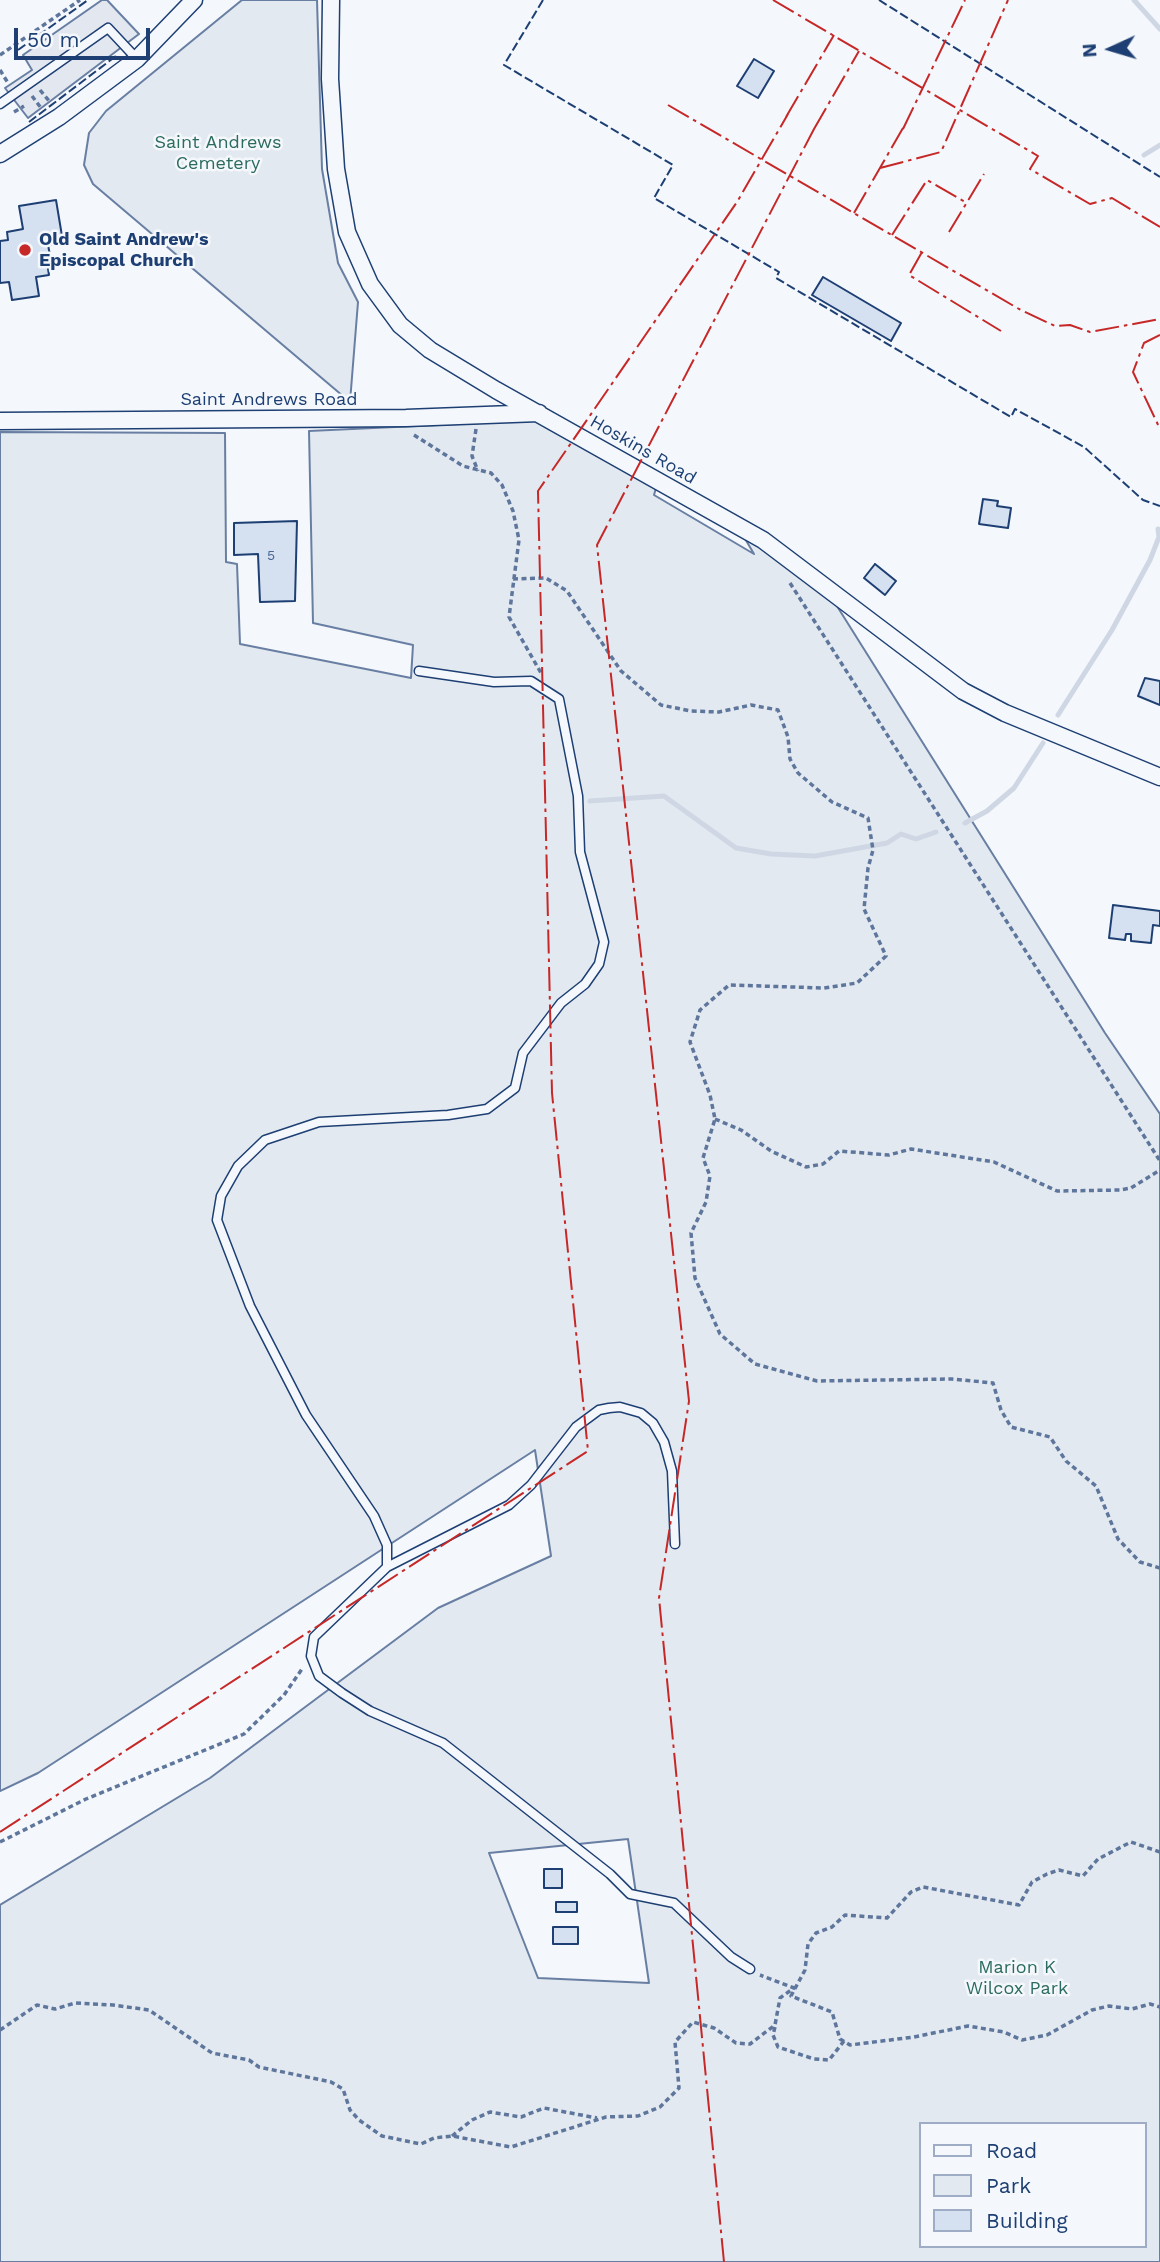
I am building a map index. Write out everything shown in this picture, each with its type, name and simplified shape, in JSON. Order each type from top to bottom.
[{"type":"street","points":[[0,154],[59,117],[137,59],[194,0]]},
{"type":"street","name":"Hoskins Road","points":[[331,0],[330,79],[336,169],[347,232],[370,284],[400,325],[430,350],[763,540],[963,691],[1005,713],[1160,777]]},
{"type":"street","name":"Saint Andrews Road","points":[[0,421],[476,417],[539,413]]},
{"type":"lane","points":[[0,104],[108,28],[137,59]]},
{"type":"lane","points":[[387,1567],[387,1545],[374,1516],[306,1415],[250,1306],[217,1220],[220,1196],[238,1166],[265,1140],[320,1122],[448,1115],[487,1109],[515,1088],[523,1053],[561,1003],[584,984],[599,964],[604,942],[580,852],[578,796],[559,699],[531,681],[494,682],[419,671]]},
{"type":"lane","points":[[675,1544],[672,1471],[664,1442],[653,1423],[641,1413],[609,1408],[599,1410],[576,1427],[531,1485],[509,1505],[387,1567],[314,1637],[311,1656],[319,1676],[342,1693],[370,1712],[443,1743],[610,1874],[630,1894],[674,1903],[731,1957],[750,1969]]},
{"type":"path","points":[[0,55],[80,0]]},
{"type":"path","points":[[0,70],[9,85]]},
{"type":"path","points":[[20,102],[31,116]]},
{"type":"path","points":[[476,417],[472,456],[478,471]]},
{"type":"path","points":[[406,418],[407,430],[438,452],[478,471],[491,473],[502,485],[513,512],[519,540],[509,617],[538,665],[547,692]]},
{"type":"path","points":[[785,575],[1160,1161]]},
{"type":"path","points":[[513,579],[546,578],[567,591],[621,671],[661,705],[691,711],[719,712],[751,705],[778,710],[788,737],[790,759],[798,774],[832,802],[868,818],[873,850],[864,909],[886,956],[857,984],[824,988],[729,985],[700,1010],[690,1042],[710,1095],[715,1119],[703,1158],[710,1176],[706,1202],[691,1233],[695,1278],[720,1334],[755,1364],[817,1381],[953,1379],[993,1383],[1001,1410],[1011,1427],[1050,1437],[1066,1461],[1096,1486],[1118,1539],[1140,1562],[1160,1568]]},
{"type":"path","points":[[715,1119],[741,1129],[771,1151],[806,1167],[823,1164],[839,1151],[889,1155],[911,1149],[994,1162],[1057,1191],[1131,1188],[1160,1170]]},
{"type":"path","points":[[0,1842],[86,1799],[244,1734],[284,1695],[311,1656]]},
{"type":"path","points":[[1160,1852],[1131,1842],[1098,1859],[1083,1876],[1059,1870],[1032,1882],[1018,1905],[923,1887],[911,1892],[887,1918],[845,1915],[832,1927],[816,1933],[808,1944],[805,1970],[791,1996],[832,2012],[840,2039],[850,2045],[968,2026],[1004,2032],[1022,2040],[1048,2035],[1091,2010],[1109,2006],[1132,2009],[1150,2004],[1160,2007]]},
{"type":"path","points":[[750,1969],[794,1988]]},
{"type":"path","points":[[794,1988],[780,1998],[772,2035],[778,2047],[814,2059],[829,2060],[844,2041]]},
{"type":"path","points":[[0,2029],[37,2005],[55,2009],[75,2003],[149,2010],[212,2053],[249,2060],[259,2067],[331,2082],[343,2089],[350,2110],[359,2120],[382,2136],[421,2144],[434,2138],[452,2136],[511,2147],[600,2119],[638,2116],[660,2107],[679,2088],[675,2042],[693,2022],[714,2028],[736,2043],[750,2044],[775,2025]]},
{"type":"path","points":[[452,2136],[472,2120],[490,2112],[521,2117],[544,2108],[600,2119]]},
{"type":"green space","name":"Saint Andrews Cemetery","points":[[242,0],[317,0],[322,169],[338,263],[358,302],[350,402],[93,184],[84,165],[89,133],[106,111]]},
{"type":"green space","name":"Marion K Wilcox Park","points":[[539,413],[658,481],[654,495],[754,554],[737,525],[825,587],[1105,1033],[1160,1114],[1160,2262],[0,2262],[0,1905],[210,1778],[438,1608],[551,1556],[535,1450],[38,1773],[0,1791],[0,432],[225,433],[226,562],[237,564],[240,644],[411,678],[413,645],[313,623],[309,431],[481,423]],"holes":[[[628,1839],[649,1983],[538,1978],[489,1853]]]},
{"type":"shaded area","points":[[102,0],[107,0],[139,34],[28,118],[5,88],[32,70],[23,55]]},
{"type":"building","points":[[754,59],[774,71],[758,98],[737,86]]},
{"type":"building","name":"Old Saint Andrew's Episcopal Church","points":[[56,200],[63,242],[48,245],[50,255],[46,256],[49,275],[36,277],[39,296],[12,300],[9,282],[0,283],[0,241],[8,240],[7,232],[23,229],[19,206]]},
{"type":"building","points":[[823,277],[901,323],[891,341],[812,295]]},
{"type":"building","points":[[983,499],[998,501],[997,506],[1011,508],[1008,528],[979,524]]},
{"type":"building","points":[[297,521],[295,601],[260,602],[258,554],[234,555],[234,523]]},
{"type":"building","points":[[875,564],[896,581],[885,595],[864,578]]},
{"type":"building","points":[[1145,678],[1160,681],[1160,705],[1138,696]]},
{"type":"building","points":[[1113,905],[1160,911],[1160,926],[1153,925],[1151,943],[1131,941],[1131,934],[1126,934],[1125,940],[1109,938]]},
{"type":"building","points":[[544,1869],[562,1869],[562,1888],[544,1888]]},
{"type":"building","points":[[556,1902],[577,1902],[577,1912],[556,1912]]},
{"type":"building","points":[[553,1927],[578,1927],[578,1944],[553,1944]]},
{"type":"waterway","points":[[1134,0],[1160,29]]},
{"type":"waterway","points":[[1144,155],[1160,145]]},
{"type":"waterway","points":[[1058,715],[1112,630],[1150,560],[1159,537],[1158,529]]},
{"type":"waterway","points":[[965,823],[987,811],[1014,788],[1043,743]]},
{"type":"waterway","points":[[590,801],[664,796],[736,848],[771,854],[815,856],[887,843],[901,834],[916,839],[936,832]]},
{"type":"fence","points":[[18,50],[88,0]]},
{"type":"fence","points":[[543,0],[504,65],[673,165],[654,198],[779,272],[776,278],[1011,417],[1015,409],[1084,447],[1143,500],[1160,506]]},
{"type":"fence","points":[[879,0],[1160,177]]},
{"type":"fence","points":[[29,122],[116,56]]},
{"type":"power","points":[[773,0],[1038,156],[1030,169],[1090,204],[1112,198],[1160,227]]},
{"type":"power","points":[[903,129],[965,0]]},
{"type":"power","points":[[880,168],[941,152],[1008,0]]},
{"type":"power","points":[[786,117],[834,35]]},
{"type":"power","points":[[814,129],[859,51]]},
{"type":"power","points":[[668,105],[1019,309],[1055,326],[1070,325],[1090,332],[1160,319]]},
{"type":"power","points":[[0,1832],[588,1451],[552,1093],[538,491],[737,202],[788,114]]},
{"type":"power","points":[[854,213],[903,128]]},
{"type":"power","points":[[724,2262],[659,1598],[689,1401],[597,545],[814,129]]},
{"type":"power","points":[[949,232],[984,174]]},
{"type":"power","points":[[892,235],[927,180],[967,203]]},
{"type":"power","points":[[922,252],[909,275],[1001,331]]},
{"type":"power","points":[[1160,335],[1144,343],[1133,372],[1160,429]]},
{"type":"place","name":"Old Saint Andrew's Episcopal Church","points":[[25,250]]}]
